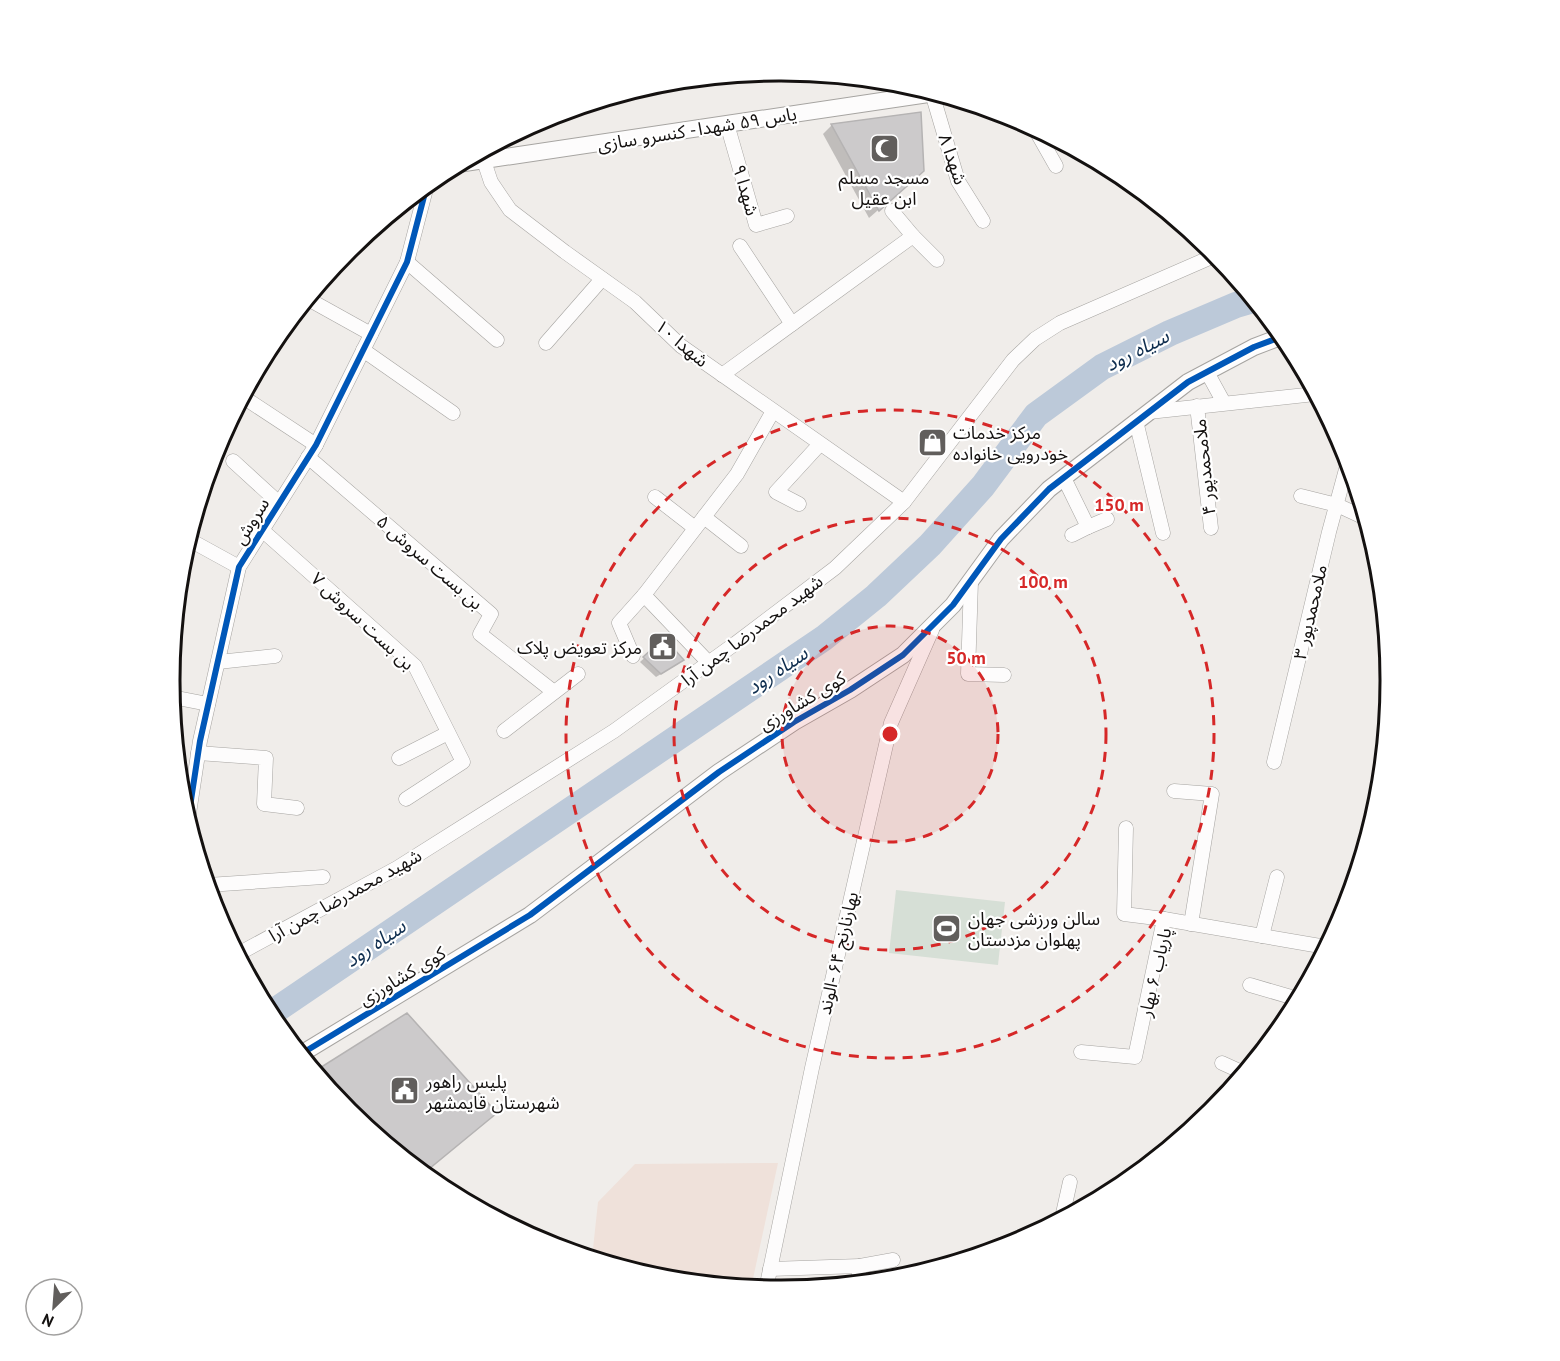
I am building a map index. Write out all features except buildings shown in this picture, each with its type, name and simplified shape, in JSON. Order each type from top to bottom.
[{"type":"street","name":"یاس ۵۹ شهدا - کنسرو سازی","points":[[479,162],[912,96]]},
{"type":"street","name":"شهدا ۸","points":[[935,101],[958,181],[983,221]]},
{"type":"street","name":"شهدا ۹","points":[[727,124],[756,225],[787,216]]},
{"type":"street","points":[[1042,142],[1056,166]]},
{"type":"street","name":"شهدا ۱۰","points":[[484,161],[491,182],[510,210],[635,302],[681,346],[904,502]]},
{"type":"street","name":"سروش","points":[[189,777],[198,753],[239,567],[316,445],[407,262],[424,198]]},
{"type":"street","points":[[892,211],[937,260]]},
{"type":"street","points":[[722,375],[913,236]]},
{"type":"street","points":[[740,246],[792,324]]},
{"type":"street","name":"شهید محمدرضا چمن آرا","points":[[245,950],[397,868],[614,731],[709,663],[835,568],[904,502],[1013,360],[1035,339],[1060,323],[1206,259]]},
{"type":"street","points":[[407,262],[498,340]]},
{"type":"street","points":[[546,343],[602,279]]},
{"type":"street","points":[[315,303],[371,334]]},
{"type":"street","name":"کوی کشاورزی","points":[[308,1050],[530,915],[719,772],[794,722],[850,690],[903,655],[953,605],[1000,539],[1049,489],[1188,382],[1254,347],[1273,340]]},
{"type":"street","points":[[363,350],[453,413]]},
{"type":"street","points":[[1207,372],[1224,403]]},
{"type":"street","points":[[1163,533],[1142,416],[1197,406],[1307,395]]},
{"type":"street","points":[[250,401],[316,445]]},
{"type":"street","name":"ملامحمدپور ۴","points":[[1197,406],[1210,528]]},
{"type":"street","points":[[633,656],[619,623],[644,595],[737,474],[773,411]]},
{"type":"street","points":[[799,504],[776,492],[820,444]]},
{"type":"street","name":"بن بست سروش ۵","points":[[308,458],[491,614],[480,634],[554,692]]},
{"type":"street","points":[[233,461],[279,503]]},
{"type":"street","name":"ملامحمدپور ۳","points":[[1274,762],[1344,477]]},
{"type":"street","points":[[1064,478],[1088,527]]},
{"type":"street","points":[[1301,496],[1336,505],[1356,514]]},
{"type":"street","points":[[655,497],[695,528]]},
{"type":"street","points":[[704,517],[741,546]]},
{"type":"street","points":[[1072,535],[1107,519]]},
{"type":"street","name":"بن بست سروش ۷","points":[[262,530],[415,666],[463,762],[406,799]]},
{"type":"street","points":[[196,544],[239,567]]},
{"type":"street","points":[[971,581],[968,674],[1004,675]]},
{"type":"street","points":[[644,595],[709,663]]},
{"type":"street","name":"بهارنارنج ۶۴ -الوند","points":[[768,1280],[812,1068],[891,723],[934,624]]},
{"type":"street","points":[[218,662],[274,656]]},
{"type":"street","points":[[504,731],[578,674]]},
{"type":"street","points":[[181,699],[208,704]]},
{"type":"street","points":[[399,758],[448,733]]},
{"type":"street","points":[[198,753],[266,758],[264,804],[297,808]]},
{"type":"street","points":[[1174,791],[1212,794],[1191,924]]},
{"type":"street","points":[[1125,828],[1124,914],[1164,919]]},
{"type":"street","points":[[216,884],[322,877]]},
{"type":"street","points":[[1262,936],[1277,877]]},
{"type":"street","name":"پاریاب ۶ بهار","points":[[1081,1053],[1136,1057],[1164,919],[1318,946]]},
{"type":"street","points":[[1250,985],[1289,996]]},
{"type":"street","points":[[1222,1063],[1236,1069]]},
{"type":"street","points":[[1064,1208],[1070,1182]]},
{"type":"street","points":[[770,1269],[860,1266],[893,1260]]},
{"type":"street","points":[[859,1275],[860,1266]]},
{"type":"shaded area","name":"سالن ورزشی جهان پهلوان مزدستان","points":[[896,890],[1005,902],[998,965],[889,953]]},
{"type":"shaded area","points":[[778,1163],[753,1279],[702,1275],[663,1268],[593,1250],[598,1202],[635,1164]]},
{"type":"waterway","name":"سیاه رود","points":[[278,1008],[824,638],[876,596],[930,545],[983,486],[1036,415],[1102,367],[1170,333],[1245,302]]},
{"type":"cycle path","points":[[192,795],[200,741],[239,567],[316,445],[407,262],[423,199]]},
{"type":"cycle path","points":[[308,1050],[530,915],[719,772],[794,722],[850,690],[903,655],[953,605],[1001,539],[1049,489],[1188,382],[1254,347],[1273,340]]},
{"type":"place","name":"مسجد مسلم ابن عقیل","points":[[884,148]]},
{"type":"place","name":"مرکز خدمات خودرویی خانواده","points":[[932,442]]},
{"type":"place","name":"مرکز تعویض پلاک","points":[[663,647]]},
{"type":"place","name":"سالن ورزشی جهان پهلوان مزدستان","points":[[947,928]]},
{"type":"place","name":"پلیس راهور شهرستان قایمشهر","points":[[405,1091]]}]
